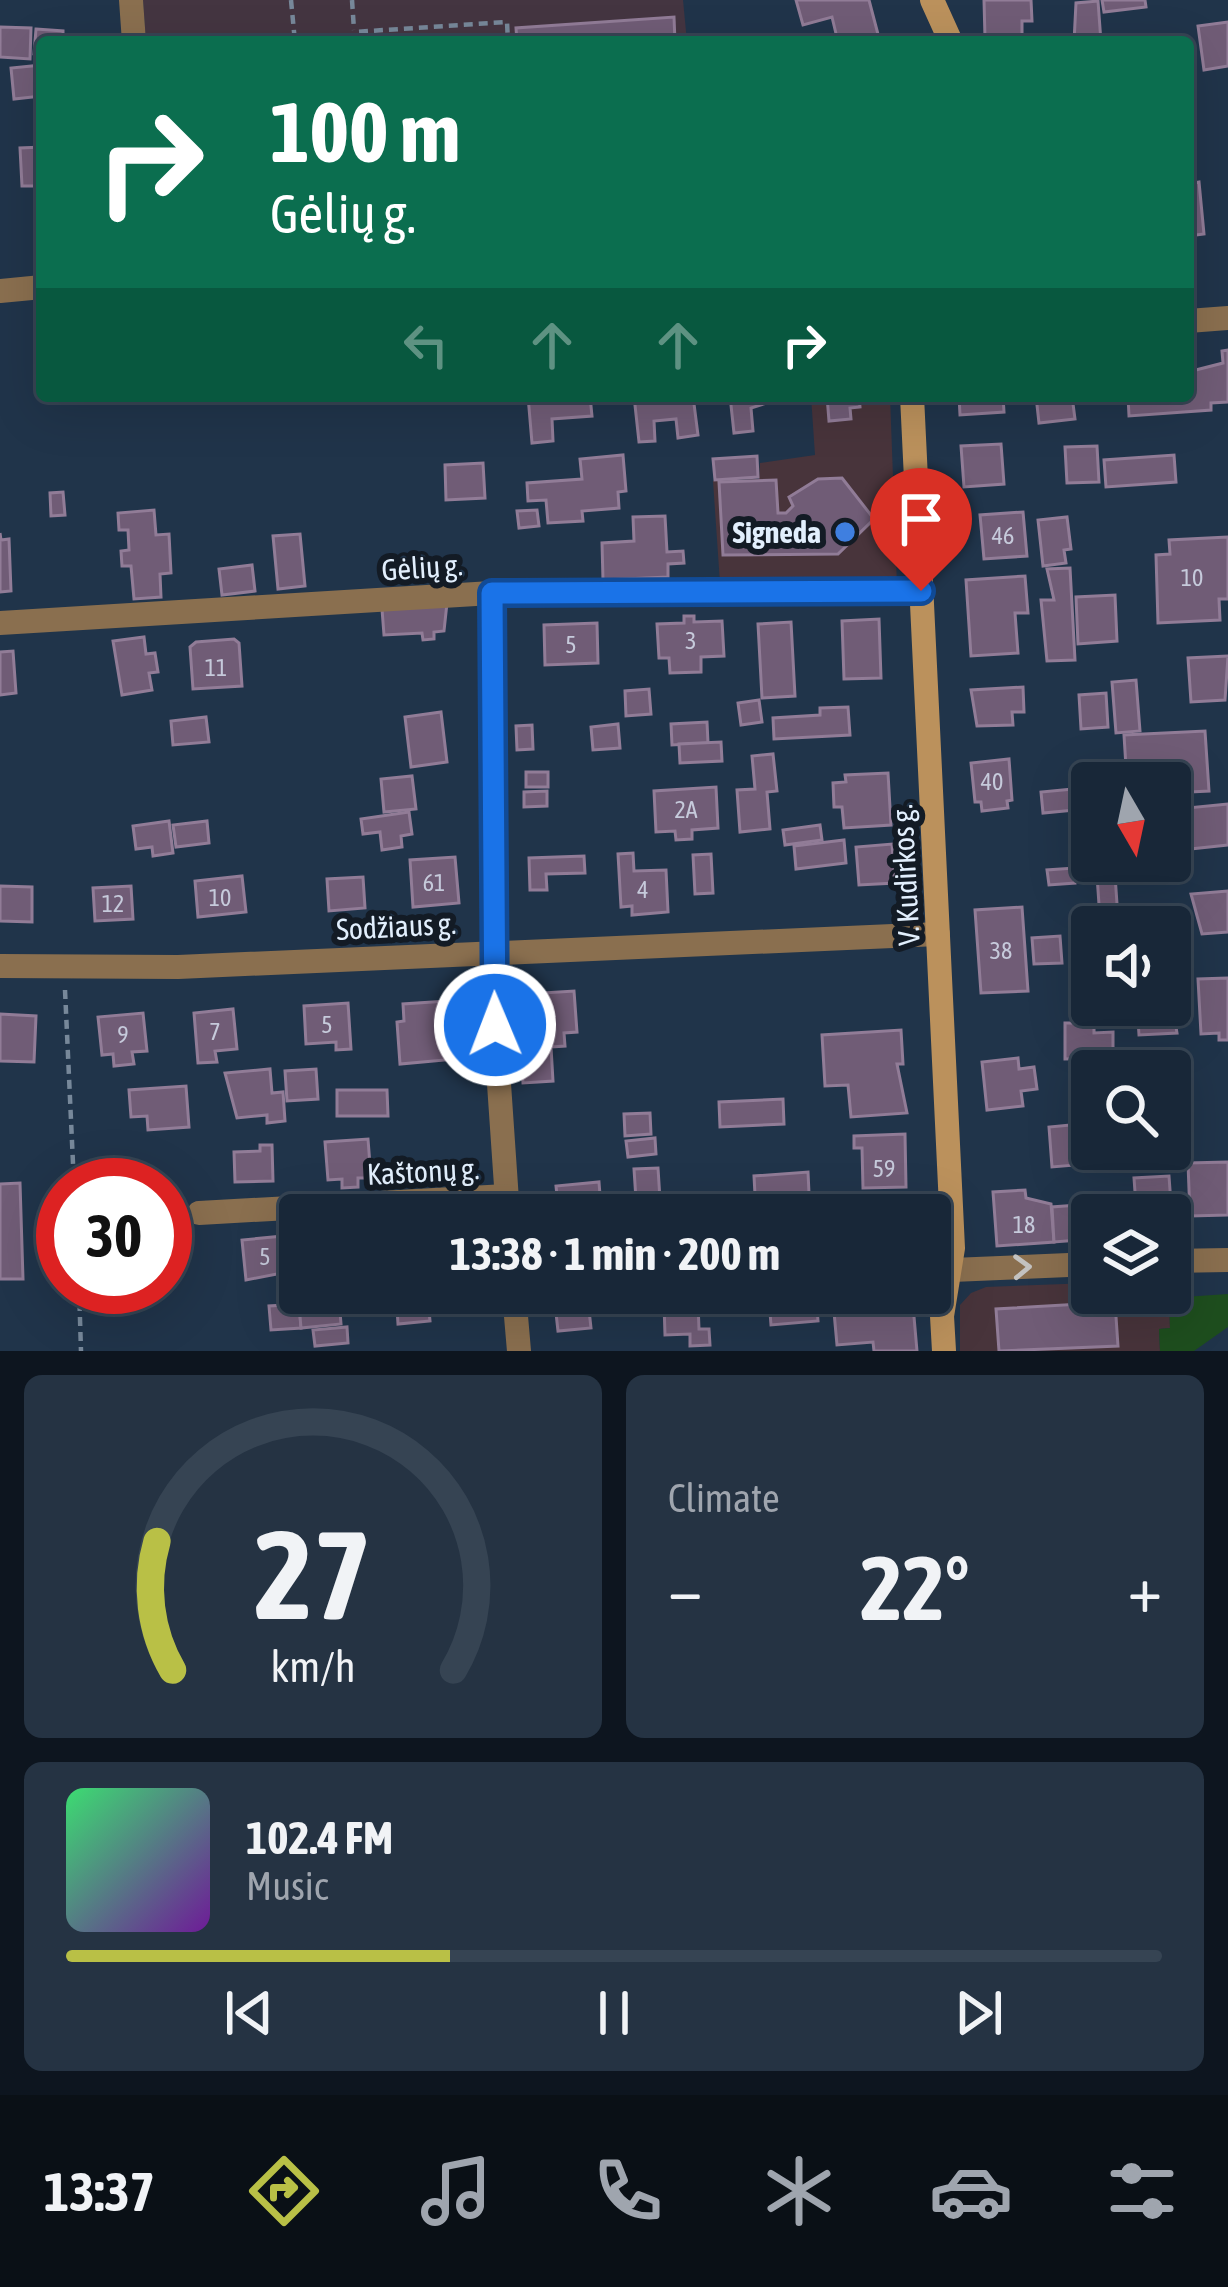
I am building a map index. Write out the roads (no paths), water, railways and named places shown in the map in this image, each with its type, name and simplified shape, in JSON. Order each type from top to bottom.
[{"type":"main road","points":[[932,0],[948,36]]},
{"type":"main road","name":"V. Kudirkos g.","points":[[912,402],[952,1270],[942,1316],[944,1351]]},
{"type":"street","points":[[131,0],[134,36]]},
{"type":"street","points":[[0,291],[36,288]]},
{"type":"street","points":[[1194,321],[1228,318]]},
{"type":"street","name":"Gėlių g.","points":[[0,623],[492,593],[921,591]]},
{"type":"street","points":[[492,593],[495,950],[506,1194]]},
{"type":"street","name":"Sodžiaus g.","points":[[0,966],[178,967],[938,934]]},
{"type":"street","name":"Kaštonų g.","points":[[199,1213],[279,1211]]},
{"type":"street","points":[[1191,1261],[1228,1260]]},
{"type":"street","points":[[952,1270],[1071,1265]]},
{"type":"street","points":[[516,1314],[519,1351]]},
{"type":"place","name":"Signeda","points":[[845,532]]}]
